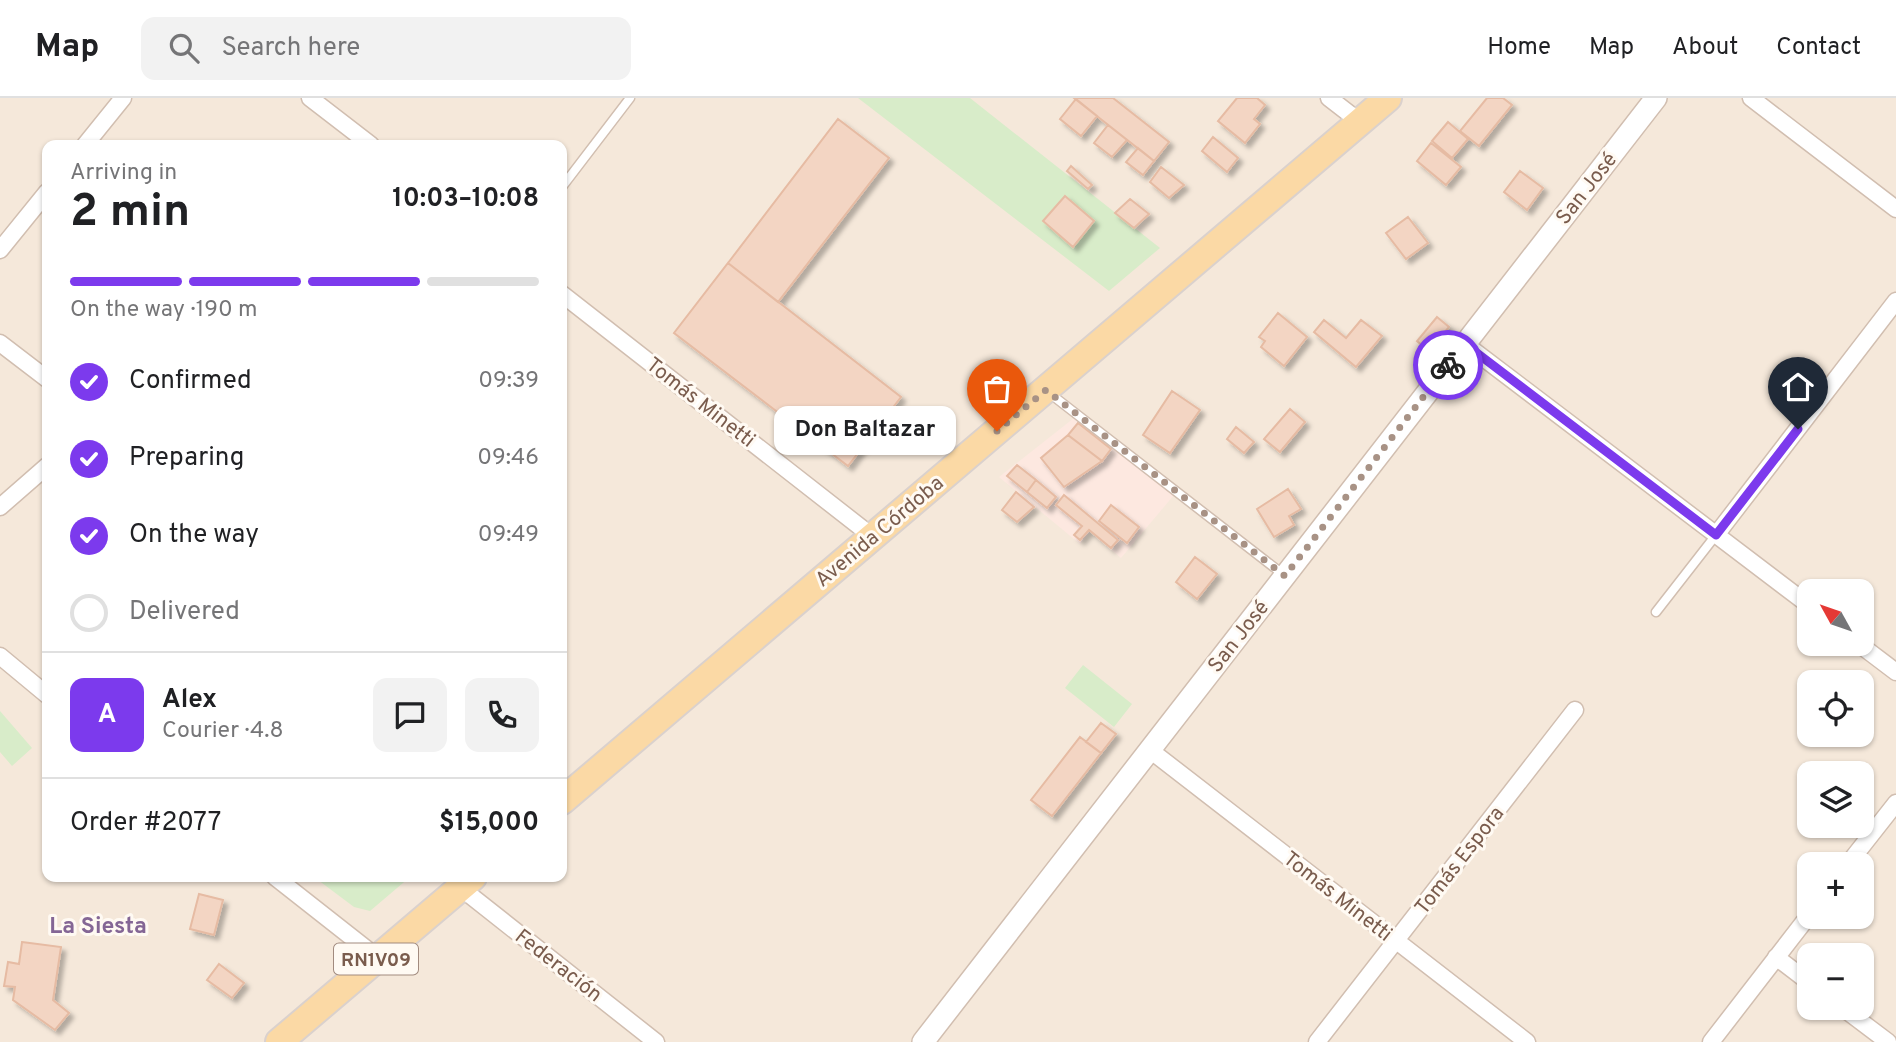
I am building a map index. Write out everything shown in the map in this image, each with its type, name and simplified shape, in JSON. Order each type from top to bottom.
[{"type":"main road","name":"Avenida Córdoba","points":[[567,791],[873,537],[1388,98]]},
{"type":"main road","name":"RN1V09","points":[[279,1042],[467,882]]},
{"type":"street","points":[[89,140],[123,98]]},
{"type":"street","points":[[310,98],[365,140]]},
{"type":"street","points":[[1329,98],[1360,122]]},
{"type":"street","name":"San José","points":[[923,1042],[1656,98]]},
{"type":"street","points":[[1751,98],[1896,209]]},
{"type":"street","points":[[0,250],[42,198]]},
{"type":"street","name":"Tomás Minetti","points":[[567,298],[873,537]]},
{"type":"street","points":[[1716,535],[1896,301]]},
{"type":"street","points":[[0,343],[42,375]]},
{"type":"street","points":[[1465,344],[1797,596]]},
{"type":"street","points":[[0,507],[42,470]]},
{"type":"street","points":[[1874,655],[1896,672]]},
{"type":"street","points":[[0,656],[42,691]]},
{"type":"street","name":"Tomás Espora","points":[[1317,1042],[1575,710]]},
{"type":"street","name":"Tomás Minetti","points":[[1150,750],[1527,1042]]},
{"type":"street","points":[[1857,852],[1896,803]]},
{"type":"street","points":[[281,882],[378,958]]},
{"type":"street","name":"Federación","points":[[467,882],[656,1042]]},
{"type":"street","points":[[1711,1042],[1798,929]]},
{"type":"street","points":[[1776,957],[1797,973]]},
{"type":"street","points":[[1859,1020],[1888,1042]]},
{"type":"lane","points":[[567,180],[630,98]]},
{"type":"lane","points":[[1046,390],[1285,576]]},
{"type":"lane","points":[[1656,612],[1716,535]]},
{"type":"shaded area","points":[[0,98],[1896,98],[1896,1042],[0,1042]]},
{"type":"shaded area","points":[[1074,418],[1174,495],[1121,558],[1090,532],[1080,544],[999,477]]},
{"type":"green space","points":[[858,98],[970,98],[1160,248],[1109,291]]},
{"type":"green space","points":[[1083,665],[1132,704],[1114,727],[1065,688]]},
{"type":"green space","points":[[0,711],[32,748],[12,766],[0,752]]},
{"type":"green space","points":[[321,882],[404,882],[370,911],[354,907]]},
{"type":"building","points":[[1074,98],[1113,98],[1169,142],[1154,161]]},
{"type":"building","points":[[1237,98],[1257,98],[1265,105],[1254,119],[1260,124],[1245,143],[1218,121]]},
{"type":"building","points":[[1487,98],[1503,98],[1512,105],[1479,146],[1460,131]]},
{"type":"building","points":[[1076,99],[1097,116],[1081,136],[1060,119]]},
{"type":"building","points":[[838,119],[889,158],[778,302],[728,263]]},
{"type":"building","points":[[1448,122],[1468,139],[1452,158],[1432,141]]},
{"type":"building","points":[[1108,125],[1127,140],[1112,157],[1094,143]]},
{"type":"building","points":[[1213,137],[1238,158],[1227,172],[1202,151]]},
{"type":"building","points":[[1431,143],[1461,167],[1446,185],[1417,161]]},
{"type":"building","points":[[1138,148],[1154,161],[1143,175],[1126,162]]},
{"type":"building","points":[[1071,166],[1092,185],[1088,189],[1067,171]]},
{"type":"building","points":[[1161,167],[1184,185],[1169,198],[1150,182]]},
{"type":"building","points":[[1520,171],[1543,188],[1527,210],[1504,192]]},
{"type":"building","points":[[1065,196],[1094,221],[1073,247],[1043,221]]},
{"type":"building","points":[[1130,199],[1149,214],[1134,228],[1115,213]]},
{"type":"building","points":[[1408,217],[1428,243],[1406,259],[1386,233]]},
{"type":"building","points":[[728,263],[901,397],[848,466],[674,333]]},
{"type":"building","points":[[1278,313],[1307,337],[1284,366],[1261,347],[1265,341],[1259,337]]},
{"type":"building","points":[[1437,317],[1449,327],[1429,351],[1417,341]]},
{"type":"building","points":[[1324,320],[1346,338],[1361,320],[1382,336],[1356,367],[1314,332]]},
{"type":"building","points":[[1172,391],[1200,410],[1170,453],[1143,435]]},
{"type":"building","points":[[1290,409],[1305,422],[1280,452],[1264,439]]},
{"type":"building","points":[[1078,423],[1111,449],[1102,461],[1068,435]]},
{"type":"building","points":[[1236,427],[1254,442],[1244,453],[1227,439]]},
{"type":"building","points":[[1068,435],[1102,461],[1064,487],[1041,458]]},
{"type":"building","points":[[1017,465],[1036,480],[1027,492],[1007,476]]},
{"type":"building","points":[[1036,480],[1056,497],[1047,508],[1027,492]]},
{"type":"building","points":[[1288,489],[1301,509],[1289,516],[1294,525],[1274,537],[1257,509]]},
{"type":"building","points":[[1016,492],[1034,507],[1017,522],[1002,510]]},
{"type":"building","points":[[1064,495],[1118,540],[1111,548],[1089,530],[1080,540],[1074,535],[1082,526],[1056,505]]},
{"type":"building","points":[[1111,505],[1139,527],[1127,543],[1099,521]]},
{"type":"building","points":[[1195,557],[1217,574],[1197,599],[1176,582]]},
{"type":"building","points":[[1101,723],[1116,734],[1101,753],[1086,742]]},
{"type":"building","points":[[1080,737],[1101,753],[1052,816],[1031,800]]},
{"type":"building","points":[[199,894],[223,900],[214,935],[190,929]]},
{"type":"building","points":[[22,942],[61,947],[53,1000],[69,1013],[55,1030],[13,1000],[15,987],[4,986],[8,962],[19,964]]},
{"type":"building","points":[[219,964],[244,983],[232,998],[207,980]]},
{"type":"way so far","points":[[997,431],[1046,390],[1285,576],[1448,365]]},
{"type":"place","name":"Don Baltazar","points":[[997,431]]},
{"type":"district","name":"La Siesta","points":[[98,925]]},
{"type":"route","points":[[1448,365],[1465,344],[1716,535],[1798,429]]}]
